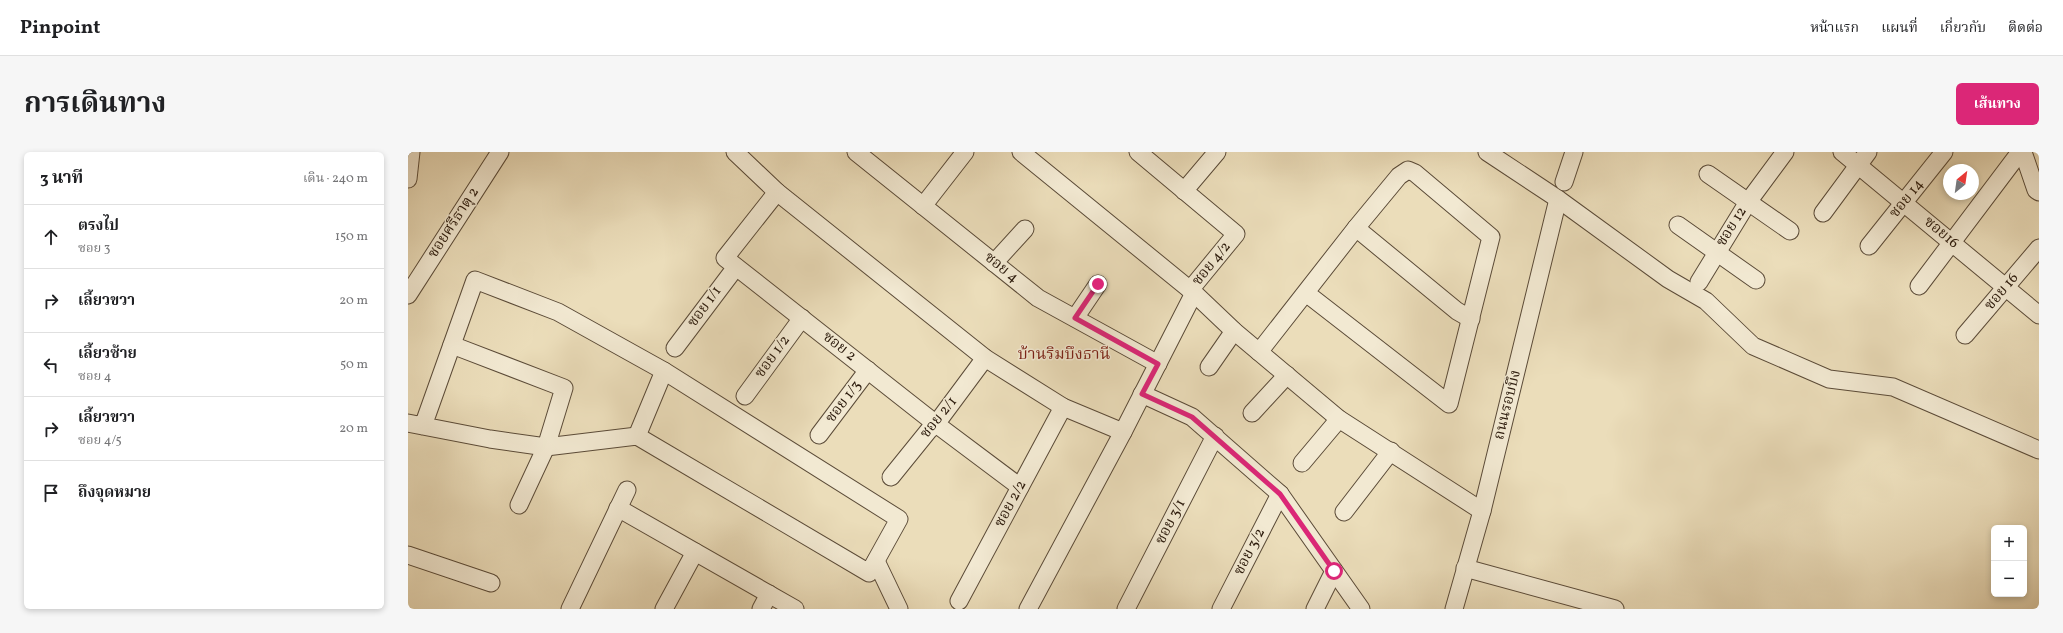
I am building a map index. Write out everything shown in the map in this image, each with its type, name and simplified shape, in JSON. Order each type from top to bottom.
[{"type":"street","points":[[408,179],[411,152]]},
{"type":"street","name":"ซอยศรีธาตุ 2","points":[[408,295],[500,152]]},
{"type":"street","points":[[735,152],[777,192],[985,358],[1063,407],[1123,432]]},
{"type":"street","name":"ซอย 4","points":[[856,152],[1038,298],[1158,364]]},
{"type":"street","points":[[923,206],[965,152]]},
{"type":"street","points":[[1021,152],[1192,292],[1234,331],[1339,419],[1391,451],[1482,511]]},
{"type":"street","name":"ซอย 4/2","points":[[1138,152],[1236,234],[1192,292]]},
{"type":"street","points":[[1184,191],[1217,152]]},
{"type":"street","points":[[1487,152],[1558,199],[1668,278],[1706,301],[1753,346],[1829,379],[1893,387],[2039,450]]},
{"type":"street","points":[[1564,182],[1574,152]]},
{"type":"street","name":"ซอย 12","points":[[1698,282],[1748,202],[1785,152]]},
{"type":"street","name":"ซอย16","points":[[1842,152],[1863,159],[1905,203],[2039,315]]},
{"type":"street","name":"ซอย 14","points":[[1869,246],[1905,203],[1944,152]]},
{"type":"street","points":[[2022,152],[2036,190],[2039,192]]},
{"type":"street","points":[[1919,286],[2022,152]]},
{"type":"street","points":[[1823,213],[1863,159]]},
{"type":"street","points":[[1259,352],[1356,228],[1399,176],[1408,170],[1415,174],[1491,237],[1449,404],[1306,293]]},
{"type":"street","name":"ซอย 12","points":[[1708,174],[1790,232]]},
{"type":"street","name":"ซอย 2","points":[[777,192],[725,258],[936,424],[1020,487]]},
{"type":"street","name":"ถนนรอบบึง","points":[[1454,609],[1482,511],[1558,199]]},
{"type":"street","name":"ซอย 12","points":[[1678,225],[1756,280]]},
{"type":"street","points":[[1356,228],[1457,311],[1471,319]]},
{"type":"street","points":[[994,263],[1024,229]]},
{"type":"street","name":"ซอย 16","points":[[1965,335],[2039,248]]},
{"type":"street","name":"ซอย 1/1","points":[[675,348],[736,267]]},
{"type":"street","points":[[475,280],[558,312],[664,371],[899,519],[869,573],[637,436],[546,447],[416,425],[452,345],[475,280]]},
{"type":"street","points":[[1075,318],[1098,284]]},
{"type":"street","points":[[1035,607],[1158,364],[1192,292]]},
{"type":"street","name":"ซอย 1/2","points":[[745,396],[802,318]]},
{"type":"street","points":[[1209,367],[1234,331]]},
{"type":"street","points":[[452,345],[564,388],[546,447],[519,505]]},
{"type":"street","name":"ซอย 2/1","points":[[891,477],[929,430],[936,424],[985,358]]},
{"type":"street","name":"ซอย 1/3","points":[[820,436],[868,370]]},
{"type":"street","points":[[637,436],[664,371]]},
{"type":"street","points":[[1252,413],[1287,375]]},
{"type":"street","points":[[1142,394],[1192,417],[1280,494],[1361,609]]},
{"type":"street","name":"ซอย 2/2","points":[[959,601],[1063,407]]},
{"type":"street","points":[[1302,463],[1339,419]]},
{"type":"street","name":"ซอย 3/1","points":[[1126,609],[1215,436]]},
{"type":"street","points":[[1344,512],[1391,451]]},
{"type":"street","points":[[570,609],[627,490]]},
{"type":"street","name":"ซอย 3/2","points":[[1221,609],[1280,494]]},
{"type":"street","points":[[618,508],[695,552],[765,602],[795,609]]},
{"type":"street","points":[[664,609],[695,552]]},
{"type":"street","points":[[408,555],[492,583]]},
{"type":"street","points":[[876,561],[899,609]]},
{"type":"street","points":[[1465,568],[1615,609]]},
{"type":"street","points":[[1314,609],[1334,571]]},
{"type":"district","name":"บ้านริมบึงธานี","points":[[1064,355]]},
{"type":"route","points":[[1098,284],[1075,318],[1158,364],[1142,394],[1192,417],[1280,494],[1334,571]]}]
